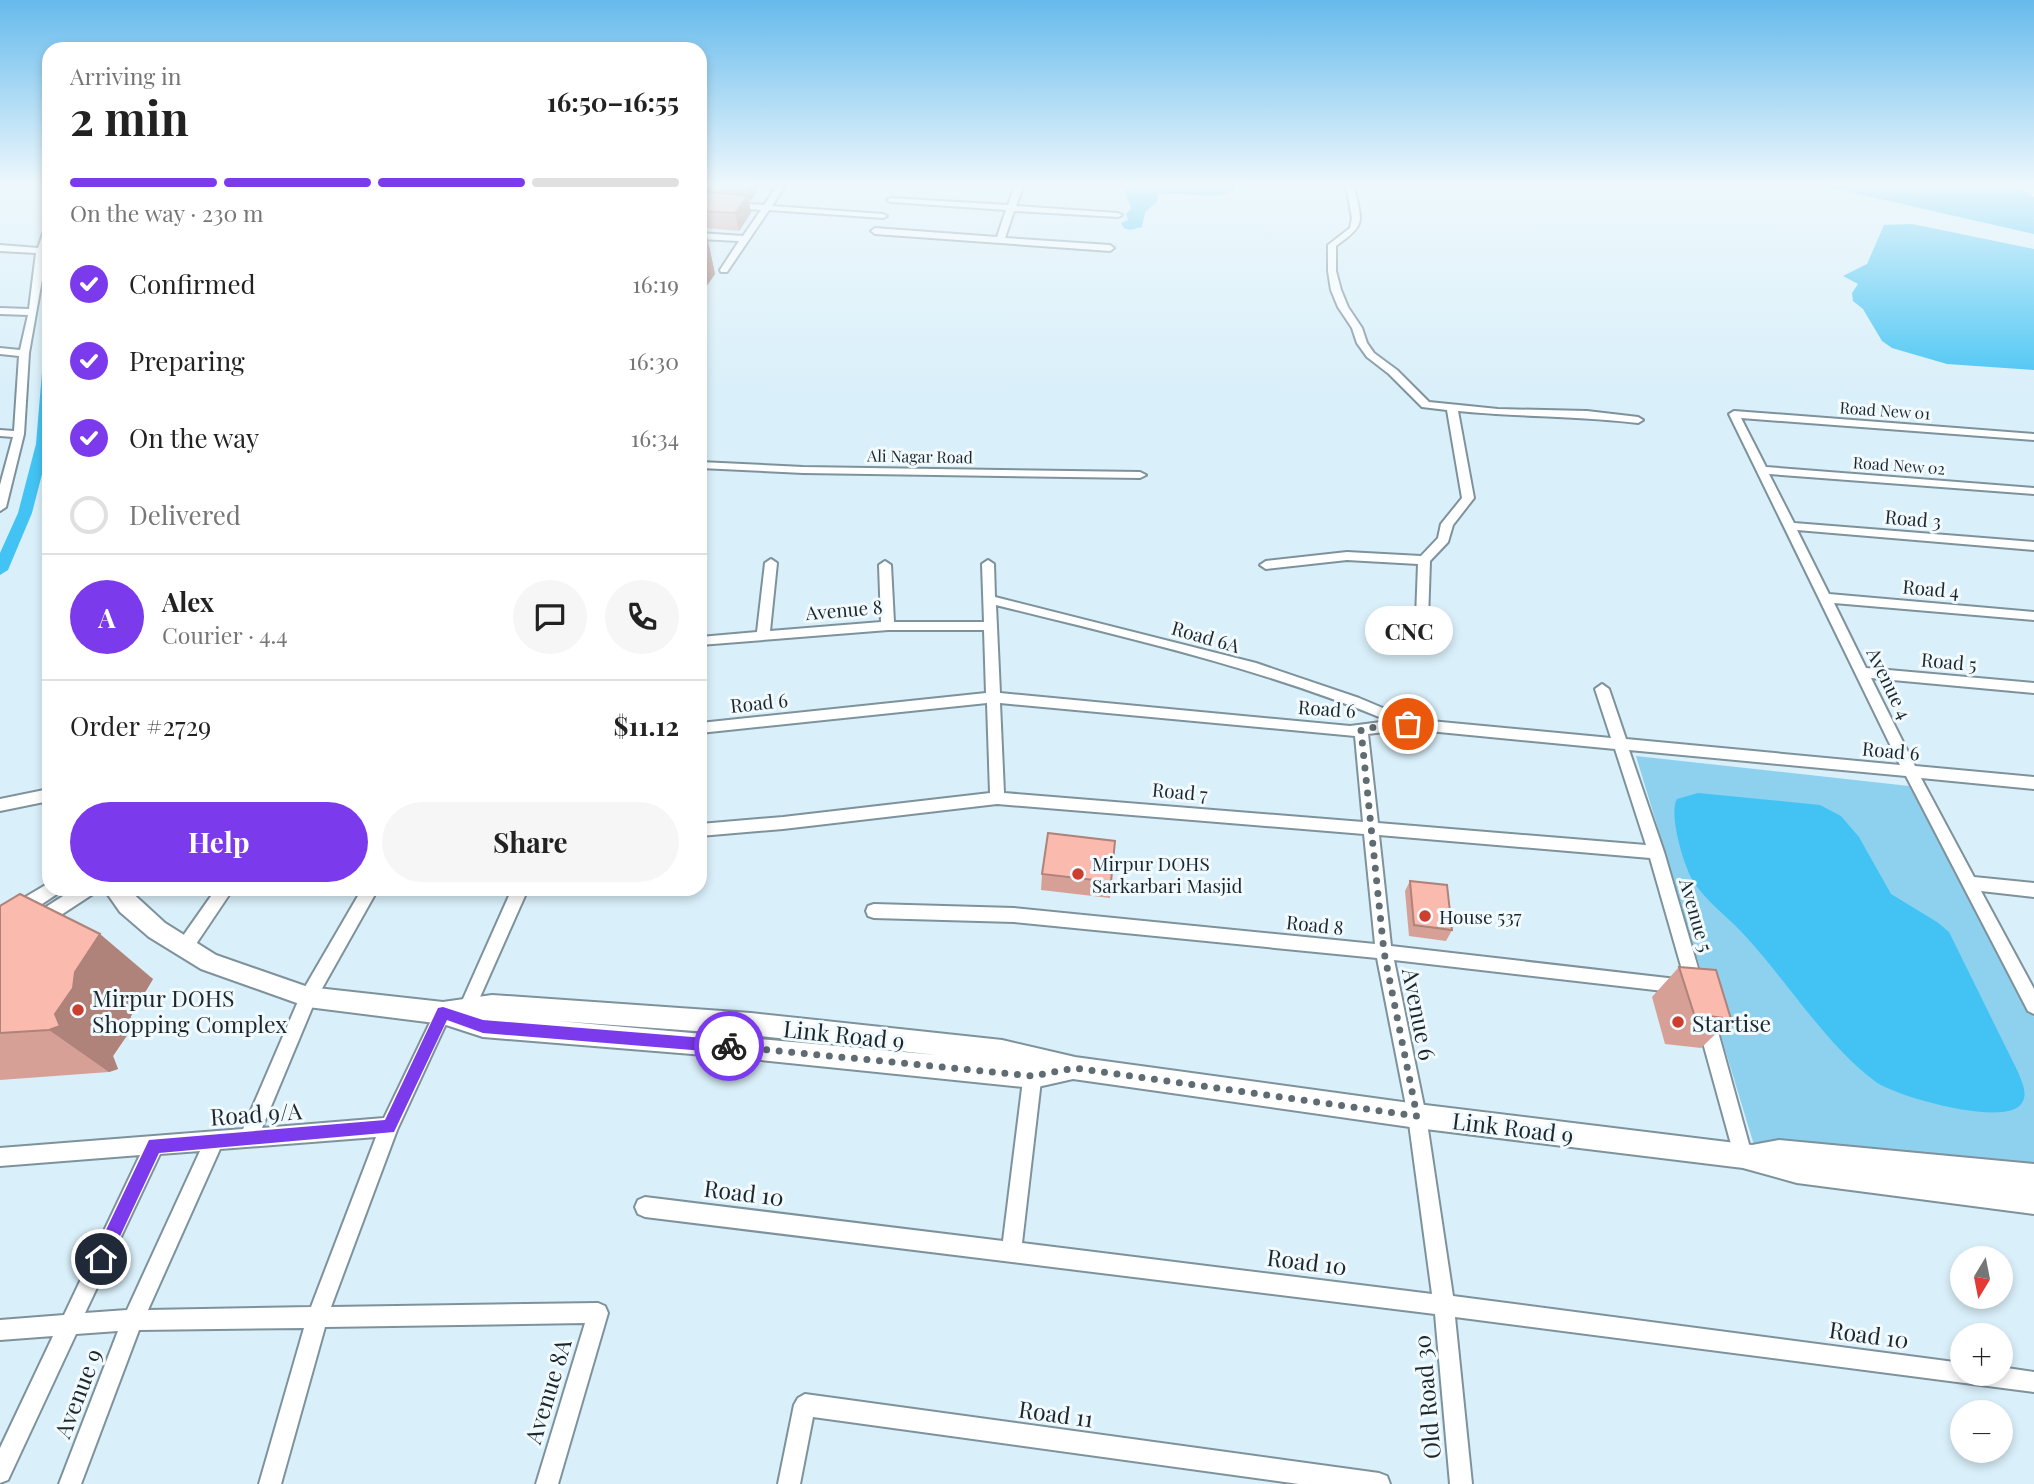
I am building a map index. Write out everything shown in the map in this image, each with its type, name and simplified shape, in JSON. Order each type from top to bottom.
[{"type":"main road","name":"Link Road 9","points":[[121,896],[138,914],[184,948],[209,962],[308,997],[443,1013],[483,1026],[741,1047],[1075,1068],[1417,1116],[1743,1155],[1797,1170],[2034,1201]]},
{"type":"main road","name":"Link Road 9","points":[[443,1013],[492,1006],[751,1024],[1002,1051],[1034,1067]]},
{"type":"main road","name":"Link Road 9","points":[[1743,1155],[1779,1153],[2034,1177]]},
{"type":"street","points":[[0,507],[19,434],[23,353],[33,312],[40,255]]},
{"type":"street","points":[[712,269],[729,271],[737,255]]},
{"type":"street","points":[[1332,255],[1332,271],[1343,307],[1357,328],[1362,343],[1370,355],[1393,372],[1400,382],[1426,405],[1498,412],[1587,414],[1639,420]]},
{"type":"street","points":[[0,311],[33,312]]},
{"type":"street","points":[[0,351],[23,353]]},
{"type":"street","points":[[1414,624],[1422,620],[1424,560],[1444,539],[1447,524],[1468,498],[1452,408]]},
{"type":"street","name":"Road New 01","points":[[1734,414],[2034,437]]},
{"type":"street","name":"Avenue 4","points":[[1734,414],[1910,770],[2034,1006]]},
{"type":"street","points":[[0,433],[19,434]]},
{"type":"street","name":"Ali Nagar Road","points":[[707,464],[830,470],[1140,475]]},
{"type":"street","name":"Road New 02","points":[[1761,470],[2034,491]]},
{"type":"street","name":"Road 3","points":[[1788,526],[2034,546]]},
{"type":"street","points":[[1266,565],[1347,556],[1424,560]]},
{"type":"street","points":[[763,637],[771,563]]},
{"type":"street","points":[[988,564],[998,797]]},
{"type":"street","points":[[885,565],[888,626]]},
{"type":"street","name":"Road 4","points":[[1824,598],[2034,616]]},
{"type":"street","name":"Road 6A","points":[[988,599],[1196,652],[1324,690],[1408,724]]},
{"type":"street","name":"Avenue 8","points":[[707,641],[888,626],[992,625]]},
{"type":"street","name":"Road 5","points":[[1861,672],[2034,688]]},
{"type":"street","name":"Avenue 5","points":[[1602,689],[1656,852],[1743,1155]]},
{"type":"street","name":"Road 6","points":[[707,727],[993,697],[1361,730],[1408,724],[2034,783]]},
{"type":"street","name":"Avenue 6","points":[[1361,730],[1384,952],[1417,1116],[1444,1305]]},
{"type":"street","points":[[0,805],[42,796]]},
{"type":"street","name":"Road 7","points":[[707,829],[998,797],[1656,852]]},
{"type":"street","points":[[1970,883],[2034,890]]},
{"type":"street","points":[[0,919],[42,895]]},
{"type":"street","points":[[26,930],[77,896]]},
{"type":"street","points":[[184,948],[220,896]]},
{"type":"street","points":[[248,1139],[308,997],[366,896]]},
{"type":"street","points":[[467,1008],[517,896]]},
{"type":"street","name":"Road 8","points":[[874,911],[1014,915],[1696,987]]},
{"type":"street","points":[[270,1484],[317,1318],[389,1127],[443,1013]]},
{"type":"street","points":[[1011,1251],[1034,1067]]},
{"type":"street","name":"Road 9/A","points":[[0,1157],[389,1127]]},
{"type":"street","name":"Avenue 9","points":[[70,1484],[133,1320],[214,1141]]},
{"type":"street","name":"Avenue 9","points":[[0,1472],[154,1146]]},
{"type":"street","name":"Road 10","points":[[645,1207],[1444,1305],[1950,1371]]},
{"type":"street","name":"Old Road 30","points":[[1444,1305],[1461,1484]]},
{"type":"street","name":"Avenue 8A","points":[[317,1318],[598,1313],[547,1484]]},
{"type":"street","points":[[0,1330],[133,1320],[317,1318]]},
{"type":"street","points":[[2013,1379],[2034,1382]]},
{"type":"street","name":"Road 11","points":[[789,1484],[805,1405],[1379,1484]]},
{"type":"shaded area","points":[[1871,255],[2034,255],[2034,370],[1947,364],[1892,348],[1882,341],[1863,309],[1853,301],[1852,293],[1858,284],[1843,276],[1867,264]]},
{"type":"shaded area","points":[[1636,756],[1909,786],[2034,1017],[2034,1172],[1754,1145]]},
{"type":"shaded area","points":[[1698,793],[1820,805],[1841,816],[1859,837],[1891,894],[1949,932],[2018,1072],[2023,1084],[2022,1103],[2012,1110],[1996,1112],[1951,1108],[1888,1088],[1858,1068],[1825,1033],[1748,939],[1705,897],[1693,881],[1685,864],[1674,816],[1677,799]]},
{"type":"building","points":[[1048,833],[1115,841],[1111,882],[1042,874]]},
{"type":"building","name":"House 537","points":[[1410,881],[1447,885],[1452,930],[1414,925]]},
{"type":"building","points":[[20,894],[100,934],[75,972],[73,988],[55,1014],[60,1026],[49,1030],[0,1033],[0,906]]},
{"type":"building","points":[[1679,967],[1716,970],[1731,1019],[1694,1014]]},
{"type":"waterway","points":[[0,570],[25,513],[42,448]]},
{"type":"way so far","points":[[729,1046],[1033,1076],[1075,1068],[1417,1116],[1384,952],[1361,730],[1408,724]]},
{"type":"place","name":"CNC","points":[[1408,724]]},
{"type":"place","name":"Mirpur DOHS Sarkarbari Masjid","points":[[1078,874]]},
{"type":"place","name":"House 537","points":[[1425,916]]},
{"type":"place","name":"Mirpur DOHS Shopping Complex","points":[[78,1010]]},
{"type":"place","name":"Startise","points":[[1678,1022]]},
{"type":"route","points":[[101,1259],[154,1146],[389,1127],[443,1013],[483,1026],[729,1046]]}]
